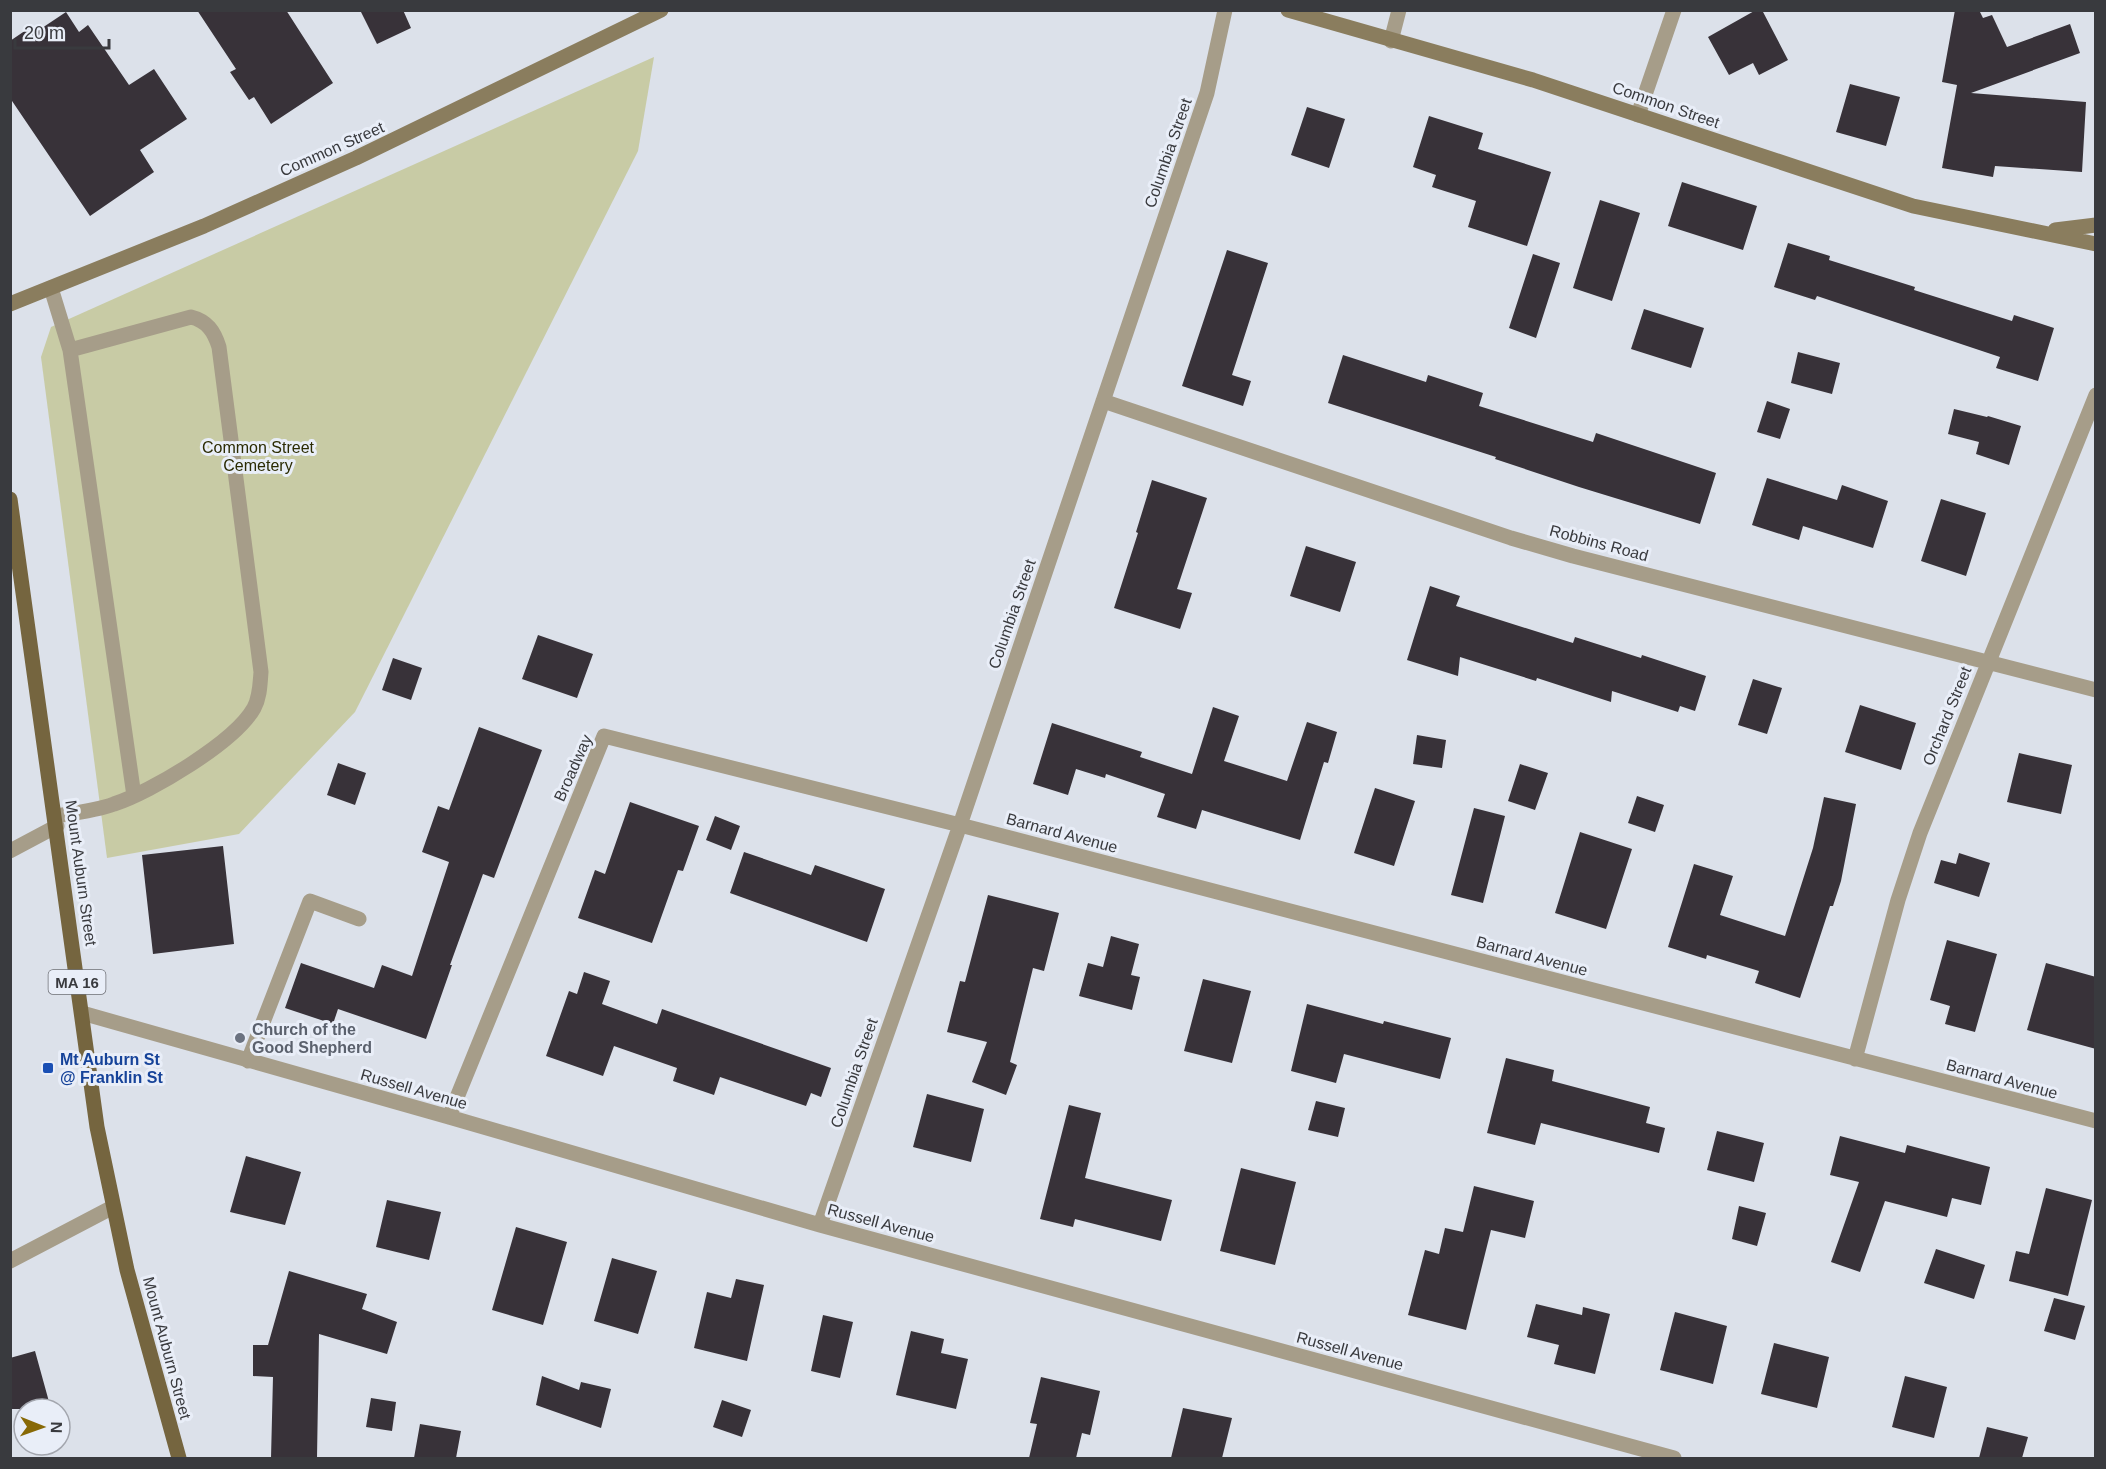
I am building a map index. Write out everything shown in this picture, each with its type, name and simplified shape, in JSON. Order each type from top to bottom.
[{"type":"main road","name":"Common Street","points":[[10,304],[204,226],[356,158],[661,10]]},
{"type":"main road","name":"Common Street","points":[[1288,10],[1533,80],[1894,200],[1953,216],[2034,230],[2096,244]]},
{"type":"main road","name":"Common Street","points":[[2034,230],[2067,230],[2096,225]]},
{"type":"main road","name":"Mount Auburn Street","points":[[10,500],[15,555],[56,821],[97,1127],[127,1269],[178,1458]]},
{"type":"street","name":"Columbia Street","points":[[820,1225],[960,825],[1207,93],[1226,10]]},
{"type":"street","points":[[1391,41],[1399,10]]},
{"type":"street","points":[[1638,115],[1674,10]]},
{"type":"street","points":[[51,288],[70,350],[134,796]]},
{"type":"street","points":[[10,851],[56,821],[102,808],[134,796],[166,780],[228,737],[254,707],[260,688],[261,672],[219,347],[210,328],[200,319],[190,317],[70,350]]},
{"type":"street","name":"Orchard Street","points":[[1855,1059],[1911,858],[2096,395]]},
{"type":"street","name":"Robbins Road","points":[[1103,401],[1511,538],[2096,690]]},
{"type":"street","name":"Broadway","points":[[449,1117],[604,736],[960,825]]},
{"type":"street","name":"Barnard Avenue","points":[[960,825],[2096,1121]]},
{"type":"street","points":[[248,1061],[310,901],[359,919]]},
{"type":"street","name":"Russell Avenue","points":[[82,1013],[820,1225],[1674,1458]]},
{"type":"street","points":[[10,1261],[113,1207]]},
{"type":"green space","name":"Common Street Cemetery","points":[[654,57],[638,151],[355,712],[239,834],[107,858],[41,357],[51,327]]},
{"type":"building","points":[[197,10],[286,10],[333,83],[271,124],[254,97],[249,100],[230,72],[236,69]]},
{"type":"building","points":[[360,10],[403,10],[411,28],[377,44]]},
{"type":"building","points":[[1756,10],[1762,10],[1788,60],[1759,75],[1753,63],[1729,75],[1708,37]]},
{"type":"building","points":[[1955,10],[1979,10],[1983,18],[1992,15],[2007,47],[2070,24],[2080,53],[1971,93],[2086,102],[2082,172],[1995,166],[1993,177],[1942,168],[1957,85],[1942,82]]},
{"type":"building","points":[[66,12],[79,32],[88,25],[129,85],[154,69],[187,119],[140,150],[154,172],[90,216],[10,98],[10,41],[32,26],[36,32]]},
{"type":"building","points":[[1850,84],[1900,97],[1886,146],[1836,132]]},
{"type":"building","points":[[1307,107],[1345,119],[1329,168],[1291,155]]},
{"type":"building","points":[[1429,116],[1483,133],[1478,149],[1551,172],[1527,246],[1468,227],[1476,201],[1432,187],[1436,175],[1413,167]]},
{"type":"building","points":[[1682,182],[1757,206],[1743,250],[1668,226]]},
{"type":"building","points":[[1600,200],[1640,213],[1612,301],[1573,288]]},
{"type":"building","points":[[1788,243],[1830,256],[1829,260],[1915,287],[1914,290],[2012,321],[2014,315],[2054,328],[2038,381],[1996,368],[2000,357],[1817,296],[1815,300],[1774,287]]},
{"type":"building","points":[[1227,250],[1268,263],[1232,375],[1251,381],[1243,406],[1182,386]]},
{"type":"building","points":[[1533,254],[1560,263],[1536,338],[1509,328]]},
{"type":"building","points":[[1644,309],[1704,328],[1691,368],[1631,349]]},
{"type":"building","points":[[1798,352],[1840,363],[1832,394],[1791,383]]},
{"type":"building","points":[[1343,355],[1426,382],[1428,375],[1483,393],[1479,406],[1593,442],[1596,433],[1716,473],[1700,524],[1579,487],[1495,459],[1496,457],[1328,403]]},
{"type":"building","points":[[1767,401],[1790,409],[1780,439],[1757,432]]},
{"type":"building","points":[[1954,409],[2021,426],[2009,465],[1976,454],[1979,442],[1948,434]]},
{"type":"building","points":[[1767,478],[1837,500],[1842,485],[1888,501],[1873,548],[1803,526],[1799,540],[1752,525]]},
{"type":"building","points":[[1152,480],[1207,498],[1177,589],[1192,593],[1180,629],[1114,608]]},
{"type":"building","points":[[1941,499],[1986,513],[1966,576],[1921,561]]},
{"type":"building","points":[[1306,546],[1356,562],[1340,612],[1290,596]]},
{"type":"building","points":[[1430,586],[1460,596],[1456,606],[1573,643],[1575,637],[1641,658],[1642,655],[1706,676],[1695,711],[1680,706],[1678,712],[1612,691],[1611,702],[1537,678],[1536,681],[1460,657],[1458,676],[1407,660]]},
{"type":"building","points":[[538,635],[593,654],[577,698],[522,679]]},
{"type":"building","points":[[393,658],[422,668],[411,700],[382,690]]},
{"type":"building","points":[[1753,679],[1782,688],[1767,734],[1738,725]]},
{"type":"building","points":[[1860,705],[1916,723],[1901,770],[1845,752]]},
{"type":"building","points":[[1213,707],[1239,716],[1224,761],[1287,781],[1307,722],[1337,732],[1328,763],[1324,762],[1300,840],[1202,810],[1196,829],[1157,817],[1165,794],[1106,774],[1105,778],[1076,769],[1068,795],[1033,784],[1052,723],[1142,752],[1140,757],[1192,774]]},
{"type":"building","points":[[479,727],[542,750],[494,878],[483,874],[426,1039],[338,1009],[333,1024],[285,1008],[301,963],[374,988],[382,965],[412,976],[449,862],[422,852],[438,806],[449,810]]},
{"type":"building","points":[[1417,735],[1446,740],[1442,768],[1413,764]]},
{"type":"building","points":[[2019,753],[2072,765],[2061,814],[2007,802]]},
{"type":"building","points":[[338,763],[366,773],[355,805],[327,795]]},
{"type":"building","points":[[1520,764],[1548,773],[1535,810],[1508,801]]},
{"type":"building","points":[[1375,788],[1415,801],[1394,866],[1354,853]]},
{"type":"building","points":[[1637,796],[1664,805],[1655,832],[1628,823]]},
{"type":"building","points":[[1824,797],[1856,804],[1841,881],[1833,906],[1830,906],[1800,998],[1755,983],[1759,971],[1707,955],[1706,959],[1668,947],[1694,864],[1733,876],[1720,915],[1785,936],[1813,848]]},
{"type":"building","points":[[630,802],[699,826],[683,871],[678,870],[652,943],[578,918],[595,870],[605,874]]},
{"type":"building","points":[[1474,808],[1505,816],[1483,903],[1451,895]]},
{"type":"building","points":[[715,816],[740,826],[731,850],[706,840]]},
{"type":"building","points":[[1580,832],[1632,849],[1606,929],[1555,913]]},
{"type":"building","points":[[223,846],[234,944],[153,954],[142,855]]},
{"type":"building","points":[[744,852],[811,875],[815,865],[885,889],[867,942],[730,893]]},
{"type":"building","points":[[1959,853],[1990,863],[1979,897],[1934,883],[1941,860],[1956,864]]},
{"type":"building","points":[[988,895],[1059,913],[1044,971],[1033,968],[1010,1062],[1017,1065],[1006,1095],[972,1082],[987,1042],[947,1032],[960,981],[965,982]]},
{"type":"building","points":[[1111,936],[1139,944],[1131,975],[1140,977],[1132,1010],[1079,996],[1088,963],[1103,967]]},
{"type":"building","points":[[1947,940],[1997,954],[1975,1032],[1945,1024],[1950,1006],[1930,1000]]},
{"type":"building","points":[[2046,963],[2096,977],[2096,1049],[2027,1030]]},
{"type":"building","points":[[584,972],[610,981],[602,1004],[657,1024],[662,1009],[831,1068],[821,1097],[811,1093],[806,1106],[720,1077],[714,1095],[673,1081],[677,1068],[614,1046],[603,1076],[546,1056],[569,991],[577,994]]},
{"type":"building","points":[[1203,979],[1251,991],[1232,1063],[1184,1051]]},
{"type":"building","points":[[1307,1004],[1383,1024],[1384,1021],[1451,1038],[1440,1079],[1344,1054],[1336,1083],[1291,1071]]},
{"type":"building","points":[[1506,1058],[1554,1070],[1552,1081],[1650,1107],[1646,1123],[1665,1128],[1659,1153],[1541,1123],[1535,1145],[1487,1133]]},
{"type":"building","points":[[927,1094],[984,1109],[971,1162],[913,1147]]},
{"type":"building","points":[[1316,1101],[1345,1108],[1338,1137],[1308,1130]]},
{"type":"building","points":[[1069,1105],[1101,1113],[1085,1178],[1172,1200],[1161,1241],[1075,1219],[1073,1227],[1040,1219]]},
{"type":"building","points":[[1717,1131],[1764,1143],[1754,1182],[1707,1170]]},
{"type":"building","points":[[1840,1136],[1905,1153],[1907,1145],[1990,1167],[1981,1205],[1952,1198],[1947,1217],[1885,1201],[1860,1272],[1831,1262],[1859,1182],[1830,1175]]},
{"type":"building","points":[[246,1156],[301,1172],[285,1225],[230,1212]]},
{"type":"building","points":[[1241,1168],[1296,1182],[1275,1265],[1220,1251]]},
{"type":"building","points":[[1474,1186],[1534,1201],[1525,1238],[1491,1230],[1466,1330],[1408,1315],[1425,1250],[1439,1254],[1445,1228],[1463,1232]]},
{"type":"building","points":[[2046,1188],[2092,1200],[2068,1296],[2009,1281],[2016,1251],[2029,1254]]},
{"type":"building","points":[[387,1200],[441,1212],[429,1260],[376,1247]]},
{"type":"building","points":[[1739,1206],[1766,1213],[1757,1246],[1732,1239]]},
{"type":"building","points":[[516,1227],[567,1242],[543,1325],[492,1310]]},
{"type":"building","points":[[1936,1249],[1985,1265],[1974,1299],[1924,1283]]},
{"type":"building","points":[[612,1258],[657,1271],[638,1334],[594,1321]]},
{"type":"building","points":[[289,1271],[367,1294],[362,1309],[397,1322],[387,1354],[319,1334],[317,1458],[271,1458],[273,1377],[253,1376],[253,1345],[268,1345]]},
{"type":"building","points":[[736,1279],[764,1285],[747,1361],[694,1348],[707,1292],[731,1298]]},
{"type":"building","points":[[2054,1298],[2085,1306],[2075,1340],[2044,1331]]},
{"type":"building","points":[[1536,1304],[1582,1315],[1583,1307],[1610,1314],[1595,1374],[1554,1364],[1559,1345],[1527,1337]]},
{"type":"building","points":[[1675,1312],[1727,1326],[1713,1384],[1660,1370]]},
{"type":"building","points":[[823,1315],[853,1322],[840,1378],[811,1371]]},
{"type":"building","points":[[911,1331],[944,1339],[941,1353],[968,1359],[956,1409],[896,1395]]},
{"type":"building","points":[[1774,1343],[1829,1357],[1817,1408],[1761,1394]]},
{"type":"building","points":[[35,1351],[48,1397],[12,1397],[12,1409],[10,1409],[10,1358]]},
{"type":"building","points":[[542,1376],[579,1390],[581,1382],[611,1389],[601,1428],[536,1405]]},
{"type":"building","points":[[1905,1376],[1947,1387],[1934,1438],[1892,1427]]},
{"type":"building","points":[[1041,1377],[1100,1391],[1090,1435],[1082,1433],[1076,1458],[1029,1458],[1037,1424],[1030,1423]]},
{"type":"building","points":[[371,1398],[396,1402],[392,1431],[366,1427]]},
{"type":"building","points":[[722,1400],[751,1410],[742,1437],[713,1427]]},
{"type":"building","points":[[1183,1408],[1232,1418],[1222,1458],[1171,1458]]},
{"type":"building","points":[[420,1424],[461,1431],[456,1458],[414,1458]]},
{"type":"building","points":[[1987,1427],[2028,1437],[2022,1458],[1979,1458]]},
{"type":"place","name":"Church of the Good Shepherd","points":[[240,1038]]},
{"type":"place","name":"Mt Auburn St @ Franklin St","points":[[48,1068]]}]
